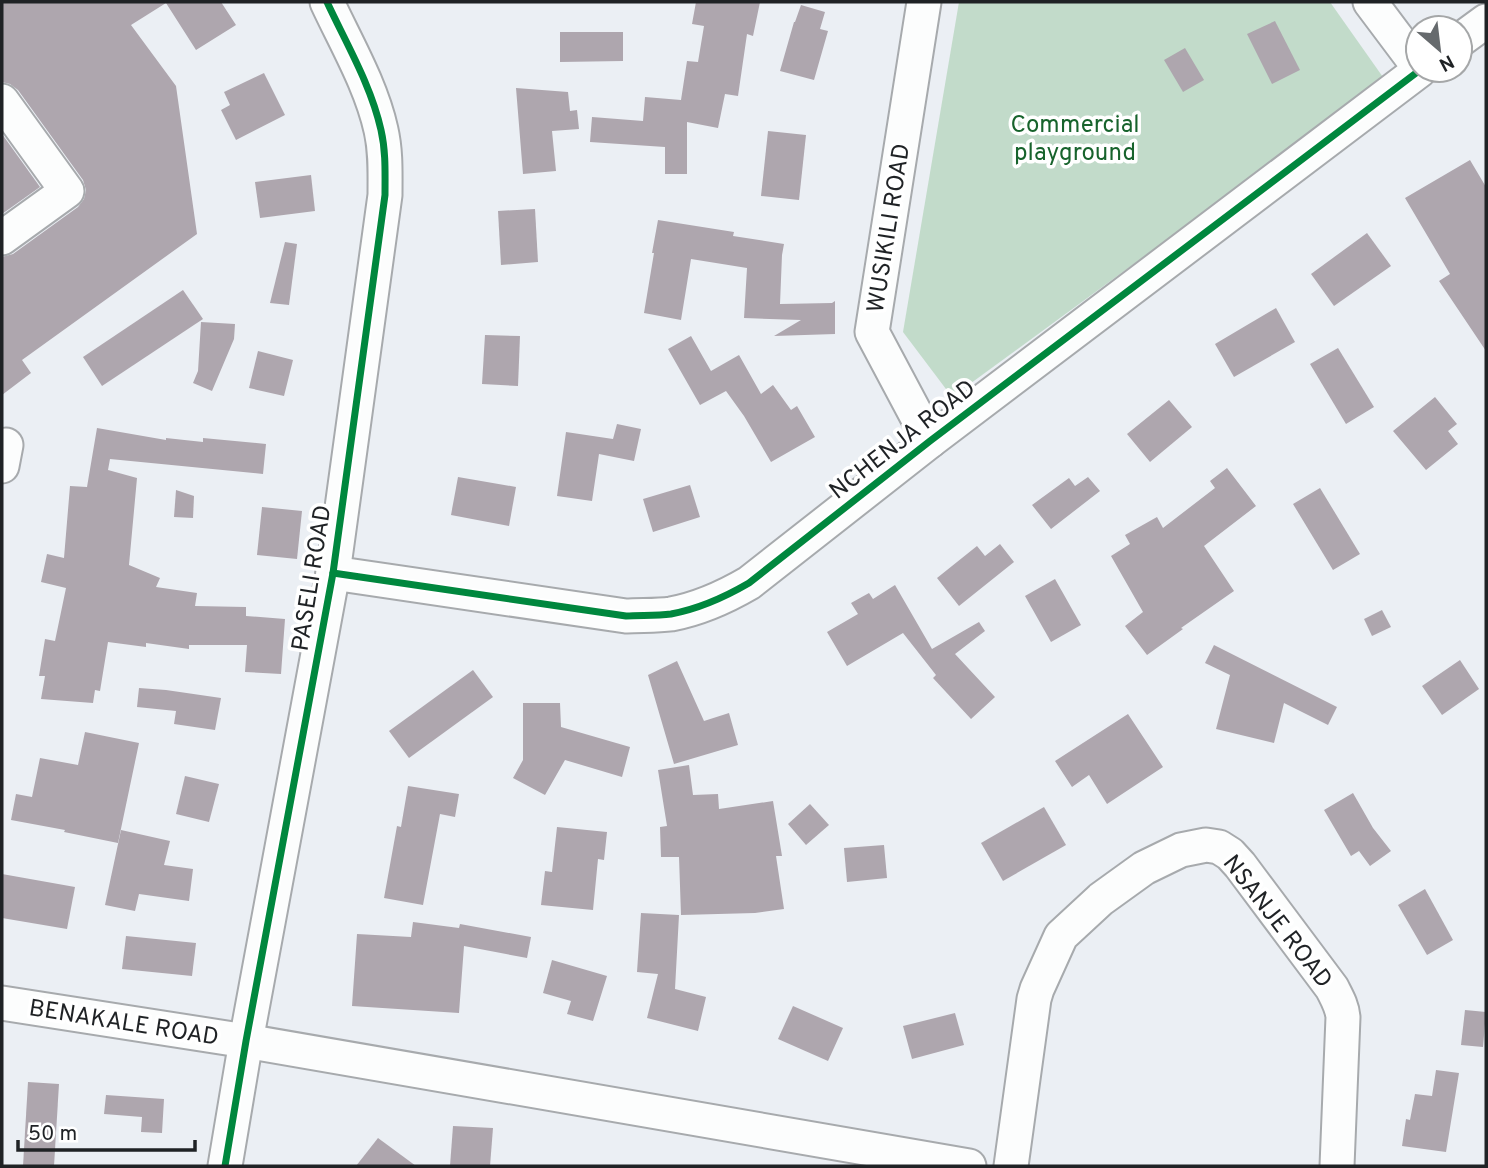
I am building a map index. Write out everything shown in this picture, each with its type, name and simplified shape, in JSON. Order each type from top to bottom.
[{"type":"street","name":"PASELI ROAD","points":[[225,1166],[333,573],[384,195],[386,163],[382,131],[371,94],[327,2]]},
{"type":"street","name":"WUSIKILI ROAD","points":[[923,2],[872,332],[930,441]]},
{"type":"street","points":[[1370,2],[1404,48]]},
{"type":"street","name":"NCHENJA ROAD","points":[[333,573],[626,616],[670,614],[700,607],[732,593],[1404,79]]},
{"type":"street","points":[[2,101],[67,191],[2,238]]},
{"type":"street","name":"NSANJE ROAD","points":[[1011,1166],[1034,999],[1061,936],[1101,899],[1144,868],[1181,850],[1206,845],[1219,847],[1240,865],[1332,988],[1342,1008],[1337,1166]]},
{"type":"street","name":"BENAKALE ROAD","points":[[2,1003],[246,1041],[969,1166]]},
{"type":"green space","name":"Commercial playground","points":[[959,2],[1330,2],[1385,80],[952,397],[903,332]]},
{"type":"building","points":[[2,2],[221,2],[236,25],[196,50],[166,3],[131,25],[176,86],[197,234],[22,360],[31,373],[2,395],[2,257],[13,254],[78,207],[86,190],[83,180],[18,90],[2,82]]},
{"type":"building","points":[[696,2],[760,2],[753,36],[747,34],[738,96],[725,94],[718,128],[687,122],[687,174],[665,174],[665,147],[590,142],[592,117],[643,121],[645,97],[681,100],[687,61],[698,62],[704,26],[692,24]]},
{"type":"building","points":[[801,5],[825,12],[820,29],[828,31],[814,80],[780,71]]},
{"type":"building","points":[[1275,21],[1300,70],[1272,84],[1247,34]]},
{"type":"building","points":[[560,32],[623,32],[623,61],[560,62]]},
{"type":"building","points":[[1185,48],[1204,80],[1183,92],[1164,60]]},
{"type":"building","points":[[264,73],[285,115],[236,140],[221,110],[230,105],[224,92]]},
{"type":"building","points":[[516,88],[568,92],[570,111],[577,110],[579,129],[552,131],[556,171],[523,174]]},
{"type":"building","points":[[768,131],[806,135],[799,200],[761,196]]},
{"type":"building","points":[[2,134],[40,187],[2,214]]},
{"type":"building","points":[[1470,160],[1486,187],[1486,351],[1439,281],[1450,274],[1405,198]]},
{"type":"building","points":[[311,175],[315,211],[260,218],[255,182]]},
{"type":"building","points":[[535,209],[538,262],[501,265],[498,211]]},
{"type":"building","points":[[658,220],[734,232],[733,236],[784,244],[780,304],[835,301],[835,334],[774,336],[801,320],[744,318],[747,268],[691,259],[681,320],[644,313]]},
{"type":"building","points":[[1367,233],[1391,266],[1334,306],[1311,274]]},
{"type":"building","points":[[285,242],[297,244],[289,305],[270,303]]},
{"type":"building","points":[[183,290],[203,319],[102,386],[83,357]]},
{"type":"building","points":[[1276,308],[1295,342],[1234,377],[1215,344]]},
{"type":"building","points":[[201,322],[235,324],[234,339],[212,391],[193,383],[198,371]]},
{"type":"building","points":[[485,335],[520,336],[518,386],[482,384]]},
{"type":"building","points":[[691,336],[711,371],[739,355],[761,394],[773,385],[791,410],[797,406],[815,437],[771,462],[726,391],[700,405],[668,349]]},
{"type":"building","points":[[1338,348],[1374,407],[1346,424],[1310,364]]},
{"type":"building","points":[[258,351],[293,360],[284,396],[249,388]]},
{"type":"building","points":[[1435,397],[1457,424],[1448,431],[1458,444],[1426,470],[1393,431]]},
{"type":"building","points":[[1169,400],[1192,427],[1150,462],[1127,434]]},
{"type":"building","points":[[617,424],[641,429],[634,461],[599,454],[592,501],[557,496],[566,432],[613,439]]},
{"type":"building","points":[[97,428],[166,440],[203,442],[203,438],[266,444],[263,474],[110,459],[108,470],[137,478],[129,565],[160,578],[156,587],[197,593],[195,606],[246,607],[246,616],[285,619],[281,674],[245,672],[247,645],[189,645],[189,649],[146,643],[146,647],[108,642],[100,691],[95,690],[93,703],[41,699],[45,676],[39,676],[45,639],[55,641],[66,588],[41,582],[47,554],[64,558],[70,486],[87,487]]},
{"type":"building","points":[[1227,468],[1256,506],[1204,546],[1234,591],[1147,655],[1125,626],[1143,612],[1111,556],[1130,544],[1125,535],[1157,517],[1163,528],[1215,488],[1210,481]]},
{"type":"building","points":[[458,477],[516,487],[509,526],[451,515]]},
{"type":"building","points":[[1088,477],[1100,491],[1051,529],[1032,505],[1069,478],[1075,486]]},
{"type":"building","points":[[690,485],[700,517],[653,532],[643,499]]},
{"type":"building","points":[[1320,488],[1360,554],[1333,570],[1293,504]]},
{"type":"building","points":[[176,490],[194,496],[193,518],[174,517]]},
{"type":"building","points":[[262,507],[302,511],[297,559],[257,555]]},
{"type":"building","points":[[1000,544],[1014,562],[959,606],[937,578],[977,546],[985,556]]},
{"type":"building","points":[[1055,579],[1081,625],[1051,642],[1025,596]]},
{"type":"building","points":[[895,585],[932,649],[979,622],[985,631],[955,654],[995,697],[971,719],[933,678],[936,675],[903,633],[847,666],[827,632],[858,614],[851,603],[869,593],[873,599]]},
{"type":"building","points":[[1382,610],[1391,627],[1372,636],[1364,619]]},
{"type":"building","points":[[1214,645],[1337,707],[1328,725],[1284,703],[1274,743],[1216,729],[1230,675],[1205,663]]},
{"type":"building","points":[[1460,660],[1479,689],[1442,715],[1422,686]]},
{"type":"building","points":[[677,661],[704,721],[729,713],[738,745],[674,764],[648,675]]},
{"type":"building","points":[[473,670],[493,697],[409,758],[389,731]]},
{"type":"building","points":[[139,688],[221,698],[215,730],[174,724],[176,711],[137,707]]},
{"type":"building","points":[[523,703],[560,703],[561,727],[630,747],[622,777],[565,760],[545,795],[513,778],[523,760]]},
{"type":"building","points":[[1128,714],[1163,767],[1107,804],[1089,775],[1072,787],[1055,761]]},
{"type":"building","points":[[85,732],[139,743],[118,843],[11,820],[16,794],[32,797],[40,758],[78,765]]},
{"type":"building","points":[[689,765],[693,795],[718,794],[719,809],[773,801],[782,856],[776,856],[784,909],[755,913],[681,915],[679,857],[661,857],[660,827],[667,826],[658,770]]},
{"type":"building","points":[[185,776],[219,784],[209,822],[176,814]]},
{"type":"building","points":[[408,786],[459,794],[455,817],[440,814],[423,905],[384,898],[397,826],[401,827]]},
{"type":"building","points":[[1353,793],[1373,828],[1391,851],[1370,866],[1359,851],[1351,856],[1324,810]]},
{"type":"building","points":[[810,804],[829,825],[806,845],[788,824]]},
{"type":"building","points":[[1044,807],[1066,845],[1003,881],[981,843]]},
{"type":"building","points":[[557,827],[607,832],[604,860],[598,859],[593,910],[541,905],[545,871],[552,872]]},
{"type":"building","points":[[121,830],[170,841],[164,865],[193,869],[189,901],[139,894],[135,911],[105,905]]},
{"type":"building","points":[[884,845],[887,878],[847,882],[844,848]]},
{"type":"building","points":[[2,874],[75,887],[67,929],[2,918]]},
{"type":"building","points":[[1425,889],[1453,940],[1427,955],[1398,905]]},
{"type":"building","points":[[641,913],[679,915],[675,989],[706,997],[698,1031],[647,1018],[658,974],[637,972]]},
{"type":"building","points":[[413,922],[459,928],[460,924],[531,937],[527,958],[464,946],[459,1013],[352,1006],[357,934],[411,937]]},
{"type":"building","points":[[126,936],[196,943],[192,976],[122,969]]},
{"type":"building","points":[[552,960],[607,976],[593,1021],[567,1014],[571,1001],[543,993]]},
{"type":"building","points":[[793,1006],[843,1028],[828,1061],[778,1039]]},
{"type":"building","points":[[1465,1010],[1486,1012],[1483,1047],[1461,1045]]},
{"type":"building","points":[[955,1013],[964,1045],[912,1059],[903,1026]]},
{"type":"building","points":[[1436,1070],[1459,1073],[1446,1152],[1402,1146],[1406,1119],[1410,1120],[1415,1094],[1432,1096]]},
{"type":"building","points":[[28,1082],[59,1084],[54,1166],[23,1166]]},
{"type":"building","points":[[106,1095],[164,1099],[162,1133],[141,1132],[142,1117],[104,1114]]},
{"type":"building","points":[[453,1126],[493,1128],[490,1166],[450,1166]]},
{"type":"building","points":[[378,1138],[416,1166],[356,1166]]},
{"type":"cycle path","points":[[225,1166],[333,573],[385,195],[384,146],[377,113],[365,81],[327,2]]},
{"type":"cycle path","points":[[333,573],[626,616],[671,614],[721,598],[749,583],[930,441],[1404,82]]}]
